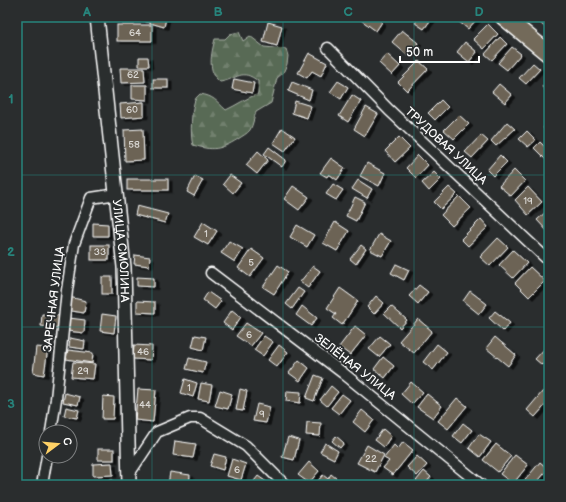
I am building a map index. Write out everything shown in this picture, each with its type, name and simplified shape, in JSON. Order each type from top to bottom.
[{"type":"main road","points":[[504,17],[549,54]]},
{"type":"street","name":"УЛИЦА СМОЛИНА","points":[[97,17],[124,267],[129,480]]},
{"type":"street","name":"ТРУДОВАЯ УЛИЦА","points":[[328,48],[389,110],[549,261]]},
{"type":"street","name":"ЗАРЕЧНАЯ УЛИЦА","points":[[52,424],[67,290],[74,244],[91,198],[117,194]]},
{"type":"street","name":"ЗЕЛЁНАЯ УЛИЦА","points":[[210,273],[343,373],[480,485]]},
{"type":"street","points":[[129,480],[157,432],[190,418],[200,418],[246,446],[285,485]]},
{"type":"street","points":[[42,485],[46,464]]},
{"type":"green space","points":[[239,32],[243,41],[250,36],[264,47],[286,49],[288,56],[287,64],[283,73],[277,78],[271,103],[256,112],[251,128],[247,133],[232,143],[221,147],[211,149],[193,145],[192,114],[194,102],[200,94],[212,98],[226,110],[249,97],[258,94],[258,81],[252,77],[243,75],[220,82],[213,73],[211,57],[215,39],[225,39],[230,34]]},
{"type":"building","points":[[141,17],[166,18],[164,27],[140,20]]},
{"type":"building","points":[[364,17],[375,17],[382,22],[376,31],[361,20]]},
{"type":"building","points":[[419,17],[433,17],[424,29],[415,23]]},
{"type":"building","points":[[453,17],[475,17],[477,19],[468,29]]},
{"type":"building","points":[[544,17],[549,17],[549,24],[546,28],[539,22]]},
{"type":"building","points":[[268,22],[282,26],[277,46],[263,42]]},
{"type":"building","points":[[488,24],[498,34],[484,49],[473,39]]},
{"type":"building","points":[[117,25],[152,25],[152,41],[117,41]]},
{"type":"building","points":[[402,30],[418,43],[408,56],[392,42]]},
{"type":"building","points":[[500,37],[507,44],[492,60],[485,54]]},
{"type":"building","points":[[465,42],[477,52],[469,62],[457,52]]},
{"type":"building","points":[[512,47],[521,54],[507,70],[498,63]]},
{"type":"building","points":[[309,53],[327,63],[321,76],[312,71],[307,78],[298,73]]},
{"type":"building","points":[[387,54],[400,66],[392,75],[379,63]]},
{"type":"building","points":[[139,57],[148,57],[149,66],[139,66]]},
{"type":"building","points":[[419,61],[428,69],[407,91],[398,82]]},
{"type":"building","points":[[533,63],[540,69],[526,84],[519,78]]},
{"type":"building","points":[[120,68],[144,68],[145,82],[121,83]]},
{"type":"building","points":[[153,79],[168,79],[168,88],[153,88]]},
{"type":"building","points":[[234,79],[254,83],[252,93],[232,89]]},
{"type":"building","points":[[548,79],[549,80],[549,93],[542,87]]},
{"type":"building","points":[[338,81],[348,87],[341,99],[330,92]]},
{"type":"building","points":[[292,82],[312,90],[309,100],[288,91]]},
{"type":"building","points":[[499,84],[512,95],[505,103],[492,92]]},
{"type":"building","points":[[132,85],[147,85],[147,100],[132,99]]},
{"type":"building","points":[[352,95],[361,101],[348,122],[339,116]]},
{"type":"building","points":[[441,100],[448,107],[435,120],[428,113]]},
{"type":"building","points":[[295,101],[311,106],[307,118],[292,113]]},
{"type":"building","points":[[144,102],[144,116],[121,118],[120,104]]},
{"type":"building","points":[[366,107],[378,114],[365,136],[354,129]]},
{"type":"building","points":[[459,115],[469,124],[454,139],[444,130]]},
{"type":"building","points":[[549,121],[549,133],[543,128]]},
{"type":"building","points":[[507,122],[515,129],[496,146],[491,141]]},
{"type":"building","points":[[282,128],[295,137],[285,151],[273,143]]},
{"type":"building","points":[[143,129],[144,160],[125,161],[124,130]]},
{"type":"building","points":[[527,131],[536,140],[528,147],[519,139]]},
{"type":"building","points":[[481,135],[488,141],[472,158],[465,152]]},
{"type":"building","points":[[399,137],[410,148],[395,162],[385,151]]},
{"type":"building","points":[[540,142],[549,151],[549,158],[546,160],[534,148]]},
{"type":"building","points":[[269,147],[286,160],[282,167],[264,154]]},
{"type":"building","points":[[258,151],[268,160],[257,174],[246,165]]},
{"type":"building","points":[[418,155],[428,165],[416,178],[406,168]]},
{"type":"building","points":[[500,155],[507,162],[493,176],[487,170]]},
{"type":"building","points":[[331,158],[345,168],[337,180],[329,174],[327,177],[320,173]]},
{"type":"building","points":[[367,163],[385,173],[379,186],[360,176]]},
{"type":"building","points":[[514,170],[525,181],[511,196],[499,186]]},
{"type":"building","points":[[434,172],[441,179],[429,191],[422,183]]},
{"type":"building","points":[[230,175],[241,183],[233,193],[223,184]]},
{"type":"building","points":[[195,176],[203,180],[194,196],[187,192]]},
{"type":"building","points":[[127,179],[168,179],[168,190],[127,190]]},
{"type":"building","points":[[358,180],[372,189],[367,198],[352,189]]},
{"type":"building","points":[[333,184],[343,190],[336,200],[326,194]]},
{"type":"building","points":[[293,186],[309,197],[299,210],[284,199]]},
{"type":"building","points":[[449,187],[457,194],[441,209],[434,202]]},
{"type":"building","points":[[528,187],[542,202],[528,215],[515,200]]},
{"type":"building","points":[[459,196],[471,208],[452,226],[441,215]]},
{"type":"building","points":[[355,197],[365,202],[356,221],[346,216]]},
{"type":"building","points":[[137,206],[168,214],[165,223],[135,215]]},
{"type":"building","points":[[549,209],[549,233],[537,220]]},
{"type":"building","points":[[481,219],[488,227],[468,246],[461,239]]},
{"type":"building","points":[[203,222],[217,231],[208,245],[194,237]]},
{"type":"building","points":[[335,222],[349,231],[337,251],[323,243]]},
{"type":"building","points":[[93,223],[108,224],[108,236],[93,236]]},
{"type":"building","points":[[297,225],[314,235],[307,247],[290,237]]},
{"type":"building","points":[[379,234],[391,241],[382,256],[370,250]]},
{"type":"building","points":[[498,238],[508,247],[490,266],[480,257]]},
{"type":"building","points":[[229,241],[243,249],[235,262],[221,253]]},
{"type":"building","points":[[91,245],[109,245],[109,260],[91,260]]},
{"type":"building","points":[[361,245],[366,249],[356,264],[350,259]]},
{"type":"building","points":[[251,249],[264,258],[250,277],[238,268]]},
{"type":"building","points":[[513,250],[527,263],[513,278],[499,265]]},
{"type":"building","points":[[135,255],[150,257],[149,266],[134,264]]},
{"type":"building","points":[[396,264],[409,270],[404,280],[391,273]]},
{"type":"building","points":[[278,265],[288,272],[274,294],[263,287]]},
{"type":"building","points":[[313,266],[320,271],[308,288],[300,282]]},
{"type":"building","points":[[530,267],[545,281],[529,297],[515,283]]},
{"type":"building","points":[[102,277],[112,277],[112,294],[102,294]]},
{"type":"building","points":[[137,277],[154,278],[154,287],[137,286]]},
{"type":"building","points":[[419,285],[428,292],[418,304],[409,296]]},
{"type":"building","points":[[298,288],[304,292],[292,309],[286,304]]},
{"type":"building","points":[[340,288],[358,301],[342,325],[333,318],[336,314],[327,308]]},
{"type":"building","points":[[470,291],[487,304],[479,314],[463,301]]},
{"type":"building","points":[[208,292],[221,301],[215,309],[203,300]]},
{"type":"building","points":[[376,296],[384,303],[374,314],[367,307]]},
{"type":"building","points":[[69,297],[86,301],[84,313],[66,310]]},
{"type":"building","points":[[137,301],[155,302],[155,313],[137,312]]},
{"type":"building","points":[[302,306],[317,318],[311,326],[296,315]]},
{"type":"building","points":[[391,306],[407,320],[400,328],[384,313]]},
{"type":"building","points":[[232,310],[241,317],[232,330],[223,323]]},
{"type":"building","points":[[495,311],[510,323],[503,331],[489,318]]},
{"type":"building","points":[[42,314],[60,316],[59,328],[41,326]]},
{"type":"building","points":[[102,314],[116,316],[114,333],[100,331]]},
{"type":"building","points":[[69,318],[85,320],[84,333],[67,331]]},
{"type":"building","points":[[418,319],[432,331],[414,353],[399,341]]},
{"type":"building","points":[[246,323],[261,333],[251,346],[236,336]]},
{"type":"building","points":[[355,326],[366,335],[350,355],[339,347]]},
{"type":"building","points":[[195,335],[206,337],[203,350],[192,347]]},
{"type":"building","points":[[264,336],[273,342],[263,356],[254,350]]},
{"type":"building","points":[[380,336],[390,344],[379,357],[369,349]]},
{"type":"building","points":[[495,337],[516,355],[508,366],[486,348]]},
{"type":"building","points":[[70,338],[85,341],[84,349],[69,347]]},
{"type":"building","points":[[437,344],[447,352],[433,370],[423,362]]},
{"type":"building","points":[[134,345],[152,346],[151,360],[133,359]]},
{"type":"building","points":[[279,345],[288,352],[277,367],[268,360]]},
{"type":"building","points":[[548,345],[549,358],[542,365],[535,359]]},
{"type":"building","points":[[36,347],[48,348],[44,375],[33,373]]},
{"type":"building","points":[[68,350],[93,353],[92,363],[66,359]]},
{"type":"building","points":[[383,357],[394,366],[385,378],[374,369]]},
{"type":"building","points":[[189,358],[206,362],[203,373],[186,369]]},
{"type":"building","points":[[299,360],[309,368],[300,381],[289,373]]},
{"type":"building","points":[[73,362],[95,364],[93,379],[71,377]]},
{"type":"building","points":[[315,375],[323,378],[314,401],[306,398]]},
{"type":"building","points":[[185,379],[197,383],[193,397],[181,393]]},
{"type":"building","points":[[411,382],[423,392],[412,404],[401,394]]},
{"type":"building","points":[[201,383],[212,385],[209,401],[198,399]]},
{"type":"building","points":[[331,386],[338,392],[327,406],[320,400]]},
{"type":"building","points":[[138,389],[156,390],[153,422],[135,420]]},
{"type":"building","points":[[240,389],[247,391],[243,411],[236,410]]},
{"type":"building","points":[[220,390],[232,394],[228,409],[215,406]]},
{"type":"building","points":[[287,391],[301,392],[300,403],[286,401]]},
{"type":"building","points":[[543,391],[549,396],[549,401],[535,417],[527,410]]},
{"type":"building","points":[[65,393],[80,397],[78,405],[63,402]]},
{"type":"building","points":[[342,394],[350,400],[339,414],[331,408]]},
{"type":"building","points":[[427,394],[442,406],[433,418],[417,407]]},
{"type":"building","points":[[103,396],[114,397],[113,419],[102,419]]},
{"type":"building","points":[[457,398],[467,406],[448,429],[438,421]]},
{"type":"building","points":[[257,404],[270,407],[266,423],[253,421]]},
{"type":"building","points":[[66,407],[79,410],[77,418],[64,416]]},
{"type":"building","points":[[362,410],[374,420],[365,432],[353,422]]},
{"type":"building","points":[[307,422],[321,423],[320,436],[306,435]]},
{"type":"building","points":[[463,423],[472,430],[462,443],[453,436]]},
{"type":"building","points":[[383,429],[391,436],[384,447],[375,440]]},
{"type":"building","points":[[479,434],[491,442],[480,457],[469,448]]},
{"type":"building","points":[[336,436],[344,443],[340,448],[332,441]]},
{"type":"building","points":[[288,437],[299,440],[294,460],[282,457]]},
{"type":"building","points":[[175,441],[196,444],[193,458],[173,455]]},
{"type":"building","points":[[403,442],[413,450],[393,475],[383,468],[389,461],[384,458],[394,445],[398,449]]},
{"type":"building","points":[[325,443],[338,451],[334,459],[320,452]]},
{"type":"building","points":[[496,444],[511,456],[498,472],[483,460]]},
{"type":"building","points":[[367,445],[384,455],[375,472],[357,463]]},
{"type":"building","points":[[98,449],[114,449],[114,460],[98,460]]},
{"type":"building","points":[[214,454],[226,457],[223,470],[210,466]]},
{"type":"building","points":[[515,455],[528,465],[513,484],[500,474]]},
{"type":"building","points":[[417,456],[427,465],[417,476],[407,467]]},
{"type":"building","points":[[232,459],[246,464],[241,480],[227,476]]},
{"type":"building","points":[[309,462],[319,471],[309,483],[298,475]]},
{"type":"building","points":[[540,462],[548,469],[535,485],[521,485]]},
{"type":"building","points":[[112,463],[113,475],[93,476],[93,464]]},
{"type":"building","points":[[424,471],[431,477],[424,485],[421,485],[416,481]]},
{"type":"building","points":[[170,472],[190,475],[189,485],[168,485]]},
{"type":"building","points":[[331,474],[337,479],[331,485],[315,484],[323,475],[328,479]]},
{"type":"building","points":[[258,476],[268,483],[267,485],[251,485]]},
{"type":"building","points":[[113,480],[113,485],[94,485],[94,481]]}]
